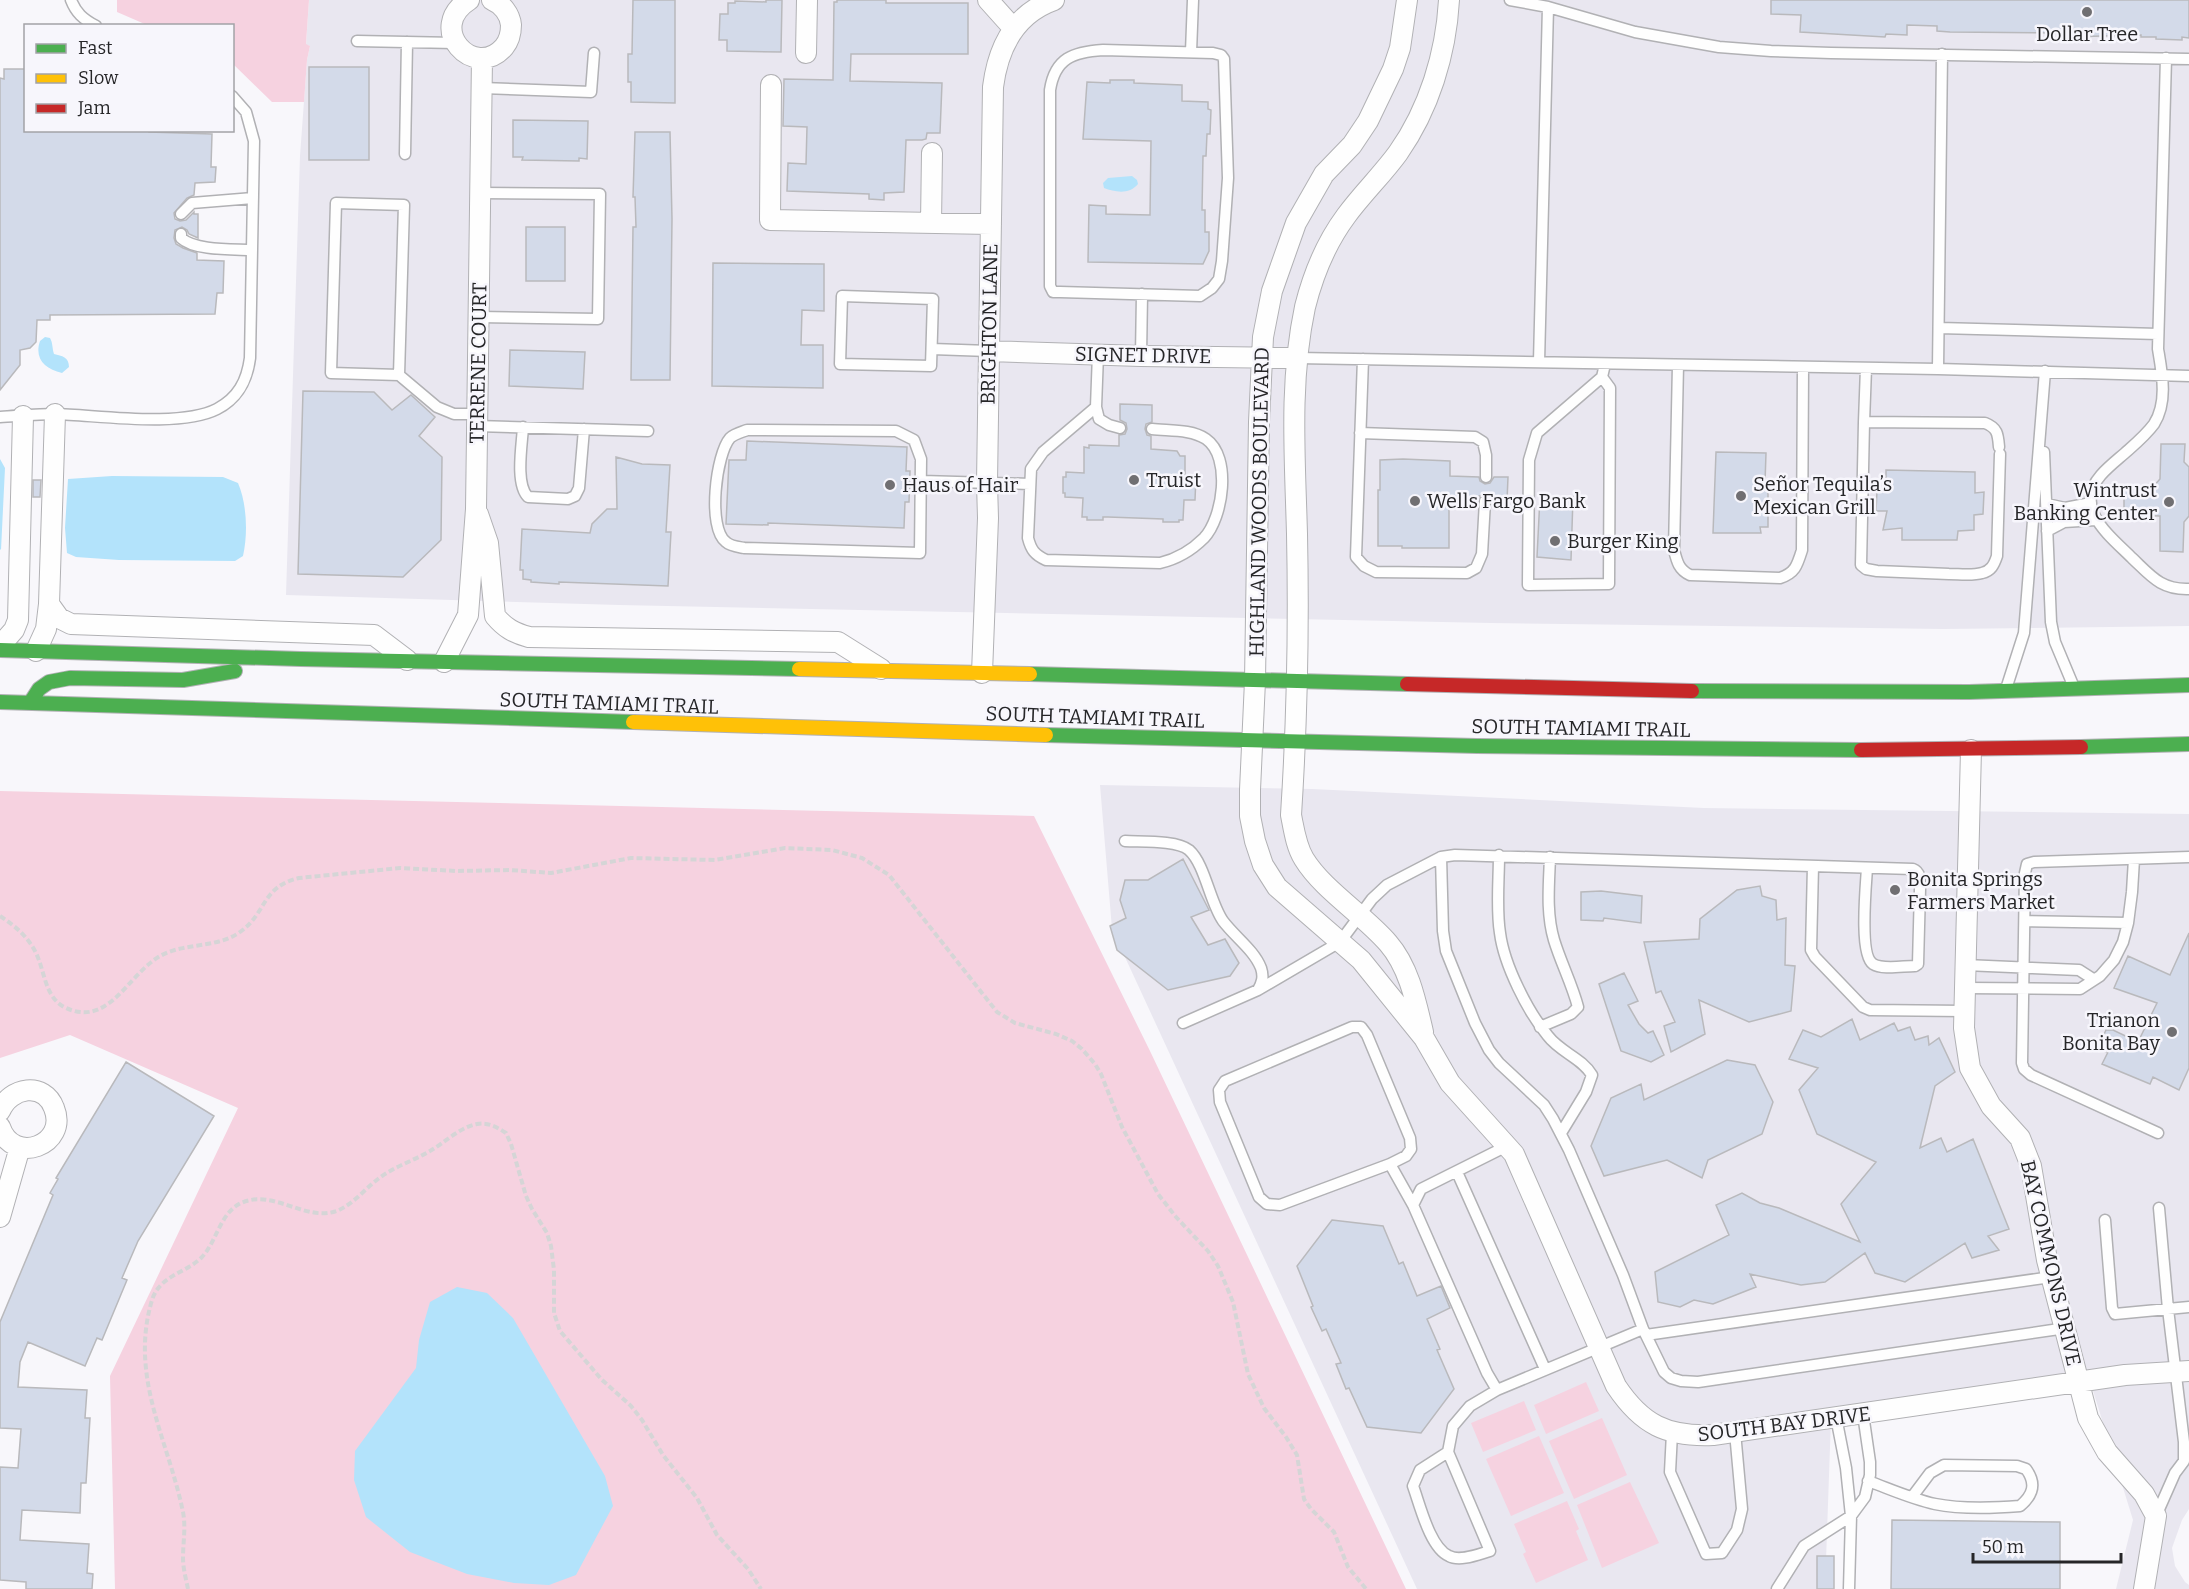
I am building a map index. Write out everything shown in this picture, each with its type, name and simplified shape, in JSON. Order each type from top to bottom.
[{"type":"main road","name":"SOUTH TAMIAMI TRAIL","points":[[0,648],[301,660],[982,673],[1664,691],[2005,691],[2189,685]]},
{"type":"main road","points":[[17,662],[36,651]]},
{"type":"main road","points":[[30,703],[39,689],[49,682],[70,678],[183,680],[301,660]]},
{"type":"main road","name":"SOUTH TAMIAMI TRAIL","points":[[0,702],[1252,741],[1675,750],[1971,750],[2189,744]]},
{"type":"street","points":[[806,53],[807,0]]},
{"type":"street","points":[[988,0],[1014,28]]},
{"type":"street","name":"BRIGHTON LANE","points":[[982,673],[988,518],[988,351],[993,87],[1002,46],[1014,28],[1029,13],[1054,0]]},
{"type":"street","name":"HIGHLAND WOODS BOULEVARD","points":[[1255,681],[1259,422],[1263,336],[1272,291],[1296,223],[1324,174],[1352,144],[1382,95],[1400,48],[1407,0]]},
{"type":"street","name":"HIGHLAND WOODS BOULEVARD","points":[[1296,682],[1297,536],[1294,388],[1305,308],[1322,257],[1345,217],[1399,152],[1421,114],[1442,53],[1449,0]]},
{"type":"street","points":[[463,2],[452,18],[451,27],[455,43],[467,54],[482,58],[492,56],[507,43],[511,24],[501,2]]},
{"type":"street","name":"TERRENE COURT","points":[[444,662],[468,615],[476,509],[482,58]]},
{"type":"street","points":[[771,85],[770,220],[991,224]]},
{"type":"street","points":[[931,223],[932,153]]},
{"type":"street","name":"SIGNET DRIVE","points":[[988,351],[1297,358]]},
{"type":"street","points":[[36,651],[46,629],[49,604],[55,414]]},
{"type":"street","points":[[0,648],[14,630],[18,620],[23,416]]},
{"type":"street","points":[[476,509],[488,543],[495,615],[513,632],[529,637],[838,642],[885,671]]},
{"type":"street","points":[[49,604],[59,618],[70,624],[374,635],[410,662]]},
{"type":"street","name":"SOUTH BAY DRIVE","points":[[1255,681],[1250,816],[1263,866],[1277,887],[1361,960],[1424,1038],[1450,1083],[1515,1154],[1616,1386],[1629,1405],[1647,1421],[1672,1432],[1690,1436],[1735,1432],[2125,1376],[2182,1371]]},
{"type":"street","name":"SOUTH BAY DRIVE","points":[[1296,682],[1291,815],[1295,838],[1304,859],[1318,876],[1390,945],[1415,997],[1424,1038]]},
{"type":"street","name":"BAY COMMONS DRIVE","points":[[1971,750],[1964,1011],[1970,1068],[1990,1106],[2020,1138],[2031,1166],[2047,1260],[2088,1418],[2107,1452],[2144,1494],[2156,1516]]},
{"type":"street","points":[[0,1111],[3,1103],[10,1096],[20,1091],[30,1090],[40,1092],[49,1099],[55,1108],[57,1121],[49,1139],[36,1147],[20,1147],[11,1143],[0,1127]]},
{"type":"street","points":[[0,1217],[20,1147]]},
{"type":"street","points":[[2145,1587],[2156,1516]]},
{"type":"lane","points":[[71,0],[75,10],[92,24]]},
{"type":"lane","points":[[1191,52],[1193,0]]},
{"type":"lane","points":[[1515,0],[1635,32],[1719,47],[1771,51],[2189,59]]},
{"type":"lane","points":[[1539,362],[1548,7]]},
{"type":"lane","points":[[357,41],[455,43]]},
{"type":"lane","points":[[405,154],[407,42]]},
{"type":"lane","points":[[1083,51],[1191,52],[1221,55],[1224,59],[1228,178],[1219,279],[1212,288],[1200,296],[1142,294],[1053,292],[1050,286],[1050,90],[1052,77],[1064,60],[1083,51]]},
{"type":"lane","points":[[482,88],[591,92],[594,52]]},
{"type":"lane","points":[[1938,369],[1942,54]]},
{"type":"lane","points":[[2166,58],[2158,334],[2158,349],[2163,375],[2159,413],[2153,425],[2140,440],[2099,476],[2091,503],[2096,520],[2105,531],[2161,584],[2168,588],[2189,589]]},
{"type":"lane","points":[[0,417],[55,414],[174,418],[199,416],[216,410],[230,401],[240,390],[248,375],[250,358],[254,141],[246,111],[234,98]]},
{"type":"lane","points":[[479,317],[598,319],[600,194],[481,194]]},
{"type":"lane","points":[[182,214],[192,203],[253,198]]},
{"type":"lane","points":[[399,375],[404,205],[336,204],[331,373],[399,375],[438,407],[477,420],[523,427],[648,431]]},
{"type":"lane","points":[[181,234],[181,238],[187,243],[196,246],[252,250]]},
{"type":"lane","points":[[1141,356],[1142,294]]},
{"type":"lane","points":[[842,296],[933,299],[932,349],[931,366],[840,364],[842,296]]},
{"type":"lane","points":[[1939,328],[2158,334]]},
{"type":"lane","points":[[932,349],[988,351]]},
{"type":"lane","points":[[1098,354],[1096,407],[1099,419],[1119,428]]},
{"type":"lane","points":[[1297,358],[1938,369],[2189,376]]},
{"type":"lane","points":[[1363,359],[1356,557],[1364,566],[1376,572],[1467,573],[1476,568],[1482,554],[1485,501]]},
{"type":"lane","points":[[1602,377],[1610,388],[1609,584],[1528,585],[1529,460],[1533,441],[1537,433],[1602,377],[1605,363]]},
{"type":"lane","points":[[1678,365],[1674,550],[1677,562],[1682,571],[1690,575],[1780,578],[1790,575],[1796,569],[1802,550],[1803,367]]},
{"type":"lane","points":[[1864,422],[1985,423],[1992,425],[1998,432],[1997,556],[1990,569],[1974,574],[1877,571],[1866,569],[1861,565],[1860,558],[1864,422],[1866,368]]},
{"type":"lane","points":[[2005,691],[2024,633],[2045,372]]},
{"type":"lane","points":[[1096,407],[1043,452],[1031,469],[1028,538],[1030,548],[1036,555],[1046,560],[1160,562],[1173,560],[1206,536],[1222,495],[1222,469],[1214,449],[1209,441],[1191,433],[1152,429]]},
{"type":"lane","points":[[2041,419],[2047,504],[2049,600],[2055,642],[2074,690]]},
{"type":"lane","points":[[523,427],[520,479],[523,492],[528,497],[548,498],[575,496],[579,488],[584,429]]},
{"type":"lane","points":[[747,430],[896,431],[914,440],[921,459],[922,481],[920,553],[744,548],[726,543],[719,533],[715,515],[719,464],[724,448],[732,436],[747,430]]},
{"type":"lane","points":[[1360,434],[1475,437],[1483,442],[1486,455],[1486,477]]},
{"type":"lane","points":[[922,481],[1030,484]]},
{"type":"lane","points":[[2047,504],[2065,508],[2091,503]]},
{"type":"lane","points":[[2047,531],[2064,522],[2096,520]]},
{"type":"lane","points":[[1125,841],[1177,844],[1188,849],[1196,858],[1222,920],[1261,968],[1263,981],[1258,990]]},
{"type":"lane","points":[[1183,1023],[1258,990],[1340,942],[1372,899],[1387,885],[1441,857],[1455,855],[1499,855],[1652,862],[1813,866],[1867,868],[1916,870],[1920,889],[1918,964],[1914,966],[1876,966],[1869,960],[1865,945],[1867,868]]},
{"type":"lane","points":[[1499,855],[1499,932],[1505,954],[1526,1003],[1540,1028],[1554,1044],[1587,1067],[1592,1075],[1586,1092],[1561,1133]]},
{"type":"lane","points":[[1441,857],[1443,931],[1446,951],[1463,996],[1489,1050],[1511,1075],[1544,1105],[1561,1133],[1623,1275],[1645,1332],[1664,1371],[1671,1378],[1691,1383],[2066,1328]]},
{"type":"lane","points":[[1540,1028],[1571,1014],[1578,1007],[1574,990],[1554,942],[1550,922],[1548,904],[1550,857]]},
{"type":"lane","points":[[2158,1132],[2031,1075],[2024,1069],[2022,1064],[2025,873],[2027,864],[2034,862],[2189,857]]},
{"type":"lane","points":[[1965,988],[2080,989],[2100,976],[2114,960],[2123,942],[2128,923],[2133,859]]},
{"type":"lane","points":[[1813,866],[1811,950],[1815,957],[1863,1006],[1870,1010],[1964,1011]]},
{"type":"lane","points":[[2025,921],[2128,923]]},
{"type":"lane","points":[[1965,965],[2079,970],[2093,979]]},
{"type":"lane","points":[[1352,1027],[1361,1027],[1367,1035],[1410,1138],[1412,1149],[1406,1156],[1390,1164],[1280,1205],[1267,1204],[1259,1197],[1220,1102],[1219,1090],[1226,1081],[1352,1027]]},
{"type":"lane","points":[[1413,1205],[1421,1189],[1507,1146]]},
{"type":"lane","points":[[1390,1164],[1413,1205],[1487,1373],[1497,1390]]},
{"type":"lane","points":[[1457,1172],[1545,1369]]},
{"type":"lane","points":[[2156,1516],[2175,1473],[2184,1461],[2182,1371],[2168,1309],[2159,1208]]},
{"type":"lane","points":[[2105,1220],[2112,1308],[2115,1314],[2189,1307]]},
{"type":"lane","points":[[1448,1452],[1420,1470],[1413,1486],[1432,1537],[1440,1550],[1450,1557],[1468,1557],[1491,1551],[1448,1452],[1453,1426],[1470,1406],[1497,1390],[1599,1346],[1645,1332],[2051,1277]]},
{"type":"lane","points":[[1778,1589],[1804,1546],[1851,1516],[1865,1497],[1870,1462],[1863,1414]]},
{"type":"lane","points":[[1836,1417],[1846,1468],[1851,1516],[1849,1589]]},
{"type":"lane","points":[[1672,1432],[1670,1472],[1706,1554],[1722,1553],[1737,1530],[1742,1509],[1735,1432]]},
{"type":"lane","points":[[1868,1481],[1912,1497],[1947,1505],[2020,1506],[2030,1497],[2033,1482],[2026,1469],[2017,1466],[1944,1464],[1930,1473],[1912,1497]]},
{"type":"path","points":[[0,916],[15,926],[35,950],[52,997],[65,1008],[93,1013],[118,995],[147,965],[165,953],[238,934],[251,921],[272,891],[287,881],[300,878],[400,868],[551,873],[631,858],[715,860],[785,849],[832,850],[862,858],[889,875],[997,1012],[1015,1023],[1056,1034],[1072,1041],[1095,1064],[1122,1127],[1158,1194],[1176,1218],[1208,1251],[1218,1266],[1233,1302],[1248,1374],[1264,1408],[1297,1455],[1304,1499],[1334,1532],[1348,1567],[1366,1589]]},
{"type":"path","points":[[188,1589],[183,1560],[186,1525],[148,1392],[145,1371],[144,1345],[148,1315],[158,1286],[168,1277],[202,1257],[224,1219],[232,1209],[243,1202],[266,1200],[316,1213],[338,1210],[349,1204],[385,1174],[477,1124],[488,1124],[506,1133],[529,1202],[547,1233],[554,1270],[554,1313],[560,1331],[595,1372],[631,1406],[642,1420],[663,1455],[697,1498],[717,1535],[748,1569],[761,1589]]},
{"type":"shaded area","points":[[117,0],[309,0],[306,44],[310,46],[304,102],[272,102],[234,65],[234,24],[145,24],[117,12]]},
{"type":"shaded area","points":[[309,0],[2189,0],[2189,626],[1943,629],[1491,623],[619,605],[286,595],[300,156],[310,46],[306,45]]},
{"type":"shaded area","points":[[1100,785],[1312,789],[1704,808],[2189,814],[2189,1509],[2182,1520],[2172,1548],[2175,1566],[2189,1585],[2189,1589],[2116,1589],[2133,1520],[2090,1381],[1831,1419],[1825,1589],[1417,1589],[1112,929]]},
{"type":"shaded area","points":[[0,791],[1034,816],[1150,1051],[1406,1589],[115,1589],[110,1376],[238,1108],[70,1035],[0,1058]]},
{"type":"shaded area","points":[[1586,1382],[1599,1411],[1546,1434],[1534,1405]]},
{"type":"shaded area","points":[[1524,1401],[1536,1430],[1483,1452],[1471,1423]]},
{"type":"shaded area","points":[[1602,1418],[1627,1475],[1574,1499],[1549,1441]]},
{"type":"shaded area","points":[[1539,1436],[1564,1493],[1511,1516],[1486,1459]]},
{"type":"shaded area","points":[[1630,1482],[1659,1543],[1602,1568],[1577,1505]]},
{"type":"shaded area","points":[[1567,1501],[1579,1529],[1576,1531],[1588,1560],[1536,1583],[1523,1554],[1526,1552],[1514,1524]]},
{"type":"water","points":[[1132,176],[1138,184],[1130,190],[1117,191],[1104,188],[1103,183],[1108,178]]},
{"type":"water","points":[[45,337],[50,338],[54,354],[68,361],[69,367],[62,373],[46,366],[40,358],[40,341]]},
{"type":"water","points":[[0,459],[5,468],[1,550],[0,549]]},
{"type":"water","points":[[112,476],[223,477],[238,483],[246,519],[243,556],[235,561],[119,560],[76,557],[67,553],[65,528],[68,479]]},
{"type":"water","points":[[457,1287],[487,1293],[513,1318],[605,1476],[613,1506],[576,1575],[549,1585],[514,1583],[467,1574],[410,1552],[366,1517],[354,1480],[355,1451],[416,1368],[419,1340],[430,1302]]},
{"type":"building","points":[[633,0],[675,0],[675,103],[631,102],[628,54],[632,54]]},
{"type":"building","points":[[766,0],[782,0],[781,52],[727,51],[727,40],[719,40],[720,14],[728,14],[728,3],[735,3],[735,1],[766,2]]},
{"type":"building","points":[[837,0],[886,0],[886,3],[968,3],[968,54],[851,54],[850,81],[942,83],[940,133],[927,133],[926,139],[922,140],[906,140],[904,192],[884,193],[884,200],[869,199],[869,194],[787,191],[788,163],[806,164],[807,127],[783,126],[784,79],[833,80],[834,2]]},
{"type":"building","points":[[1771,0],[2189,0],[2189,38],[2182,37],[2182,40],[2156,39],[2156,37],[2141,37],[2141,35],[2066,37],[2066,33],[1950,32],[1937,31],[1937,26],[1907,25],[1907,35],[1886,34],[1885,37],[1800,32],[1801,15],[1771,14]]},
{"type":"building","points":[[309,67],[369,67],[369,160],[309,160]]},
{"type":"building","points":[[4,69],[24,69],[24,132],[212,134],[211,167],[216,167],[215,182],[195,183],[194,195],[187,198],[174,213],[175,219],[180,221],[186,220],[194,212],[198,214],[198,238],[189,234],[182,227],[175,230],[174,238],[176,244],[197,253],[197,260],[224,261],[223,293],[217,293],[215,314],[50,315],[50,320],[37,320],[36,342],[30,348],[20,350],[20,365],[0,390],[0,78],[4,79]]},
{"type":"building","points":[[1110,80],[1182,85],[1182,101],[1208,102],[1208,109],[1211,110],[1210,134],[1207,134],[1206,156],[1203,156],[1202,210],[1205,210],[1205,232],[1209,232],[1209,251],[1203,264],[1088,262],[1089,205],[1106,206],[1106,214],[1150,215],[1151,141],[1083,139],[1087,82],[1110,83]]},
{"type":"building","points":[[513,120],[588,121],[587,159],[579,158],[579,161],[522,160],[523,157],[513,157]]},
{"type":"building","points":[[635,132],[670,132],[672,219],[670,380],[631,380],[633,227],[636,227],[635,197],[633,197]]},
{"type":"building","points":[[526,227],[565,227],[565,281],[526,281]]},
{"type":"building","points":[[713,263],[824,264],[824,311],[802,310],[801,345],[823,345],[823,388],[712,386]]},
{"type":"building","points":[[510,350],[585,352],[583,389],[509,386]]},
{"type":"building","points":[[303,391],[374,392],[392,410],[411,395],[435,417],[419,436],[442,457],[441,540],[403,577],[298,574]]},
{"type":"building","points":[[1120,404],[1152,405],[1152,422],[1146,424],[1145,429],[1147,435],[1151,436],[1151,449],[1177,451],[1180,456],[1185,456],[1185,475],[1196,476],[1195,500],[1184,500],[1183,520],[1163,522],[1163,519],[1103,517],[1103,520],[1087,520],[1087,517],[1082,517],[1083,498],[1065,497],[1063,477],[1066,477],[1066,472],[1084,473],[1084,447],[1089,448],[1089,445],[1119,446],[1119,435],[1125,434],[1127,429],[1126,423],[1120,420]]},
{"type":"building","points":[[747,441],[907,447],[906,471],[910,471],[909,502],[905,502],[904,528],[768,523],[768,525],[726,524],[729,460],[746,460]]},
{"type":"building","points":[[2161,444],[2185,444],[2184,462],[2189,467],[2189,516],[2184,522],[2183,552],[2160,551],[2160,516],[2124,515],[2124,489],[2151,489],[2160,479]]},
{"type":"building","points":[[1716,452],[1766,453],[1765,483],[1768,483],[1768,527],[1760,527],[1761,533],[1713,533]]},
{"type":"building","points":[[616,457],[642,464],[670,465],[666,532],[671,532],[668,586],[559,582],[559,584],[531,582],[531,580],[523,579],[523,570],[520,570],[522,529],[590,533],[592,524],[607,509],[617,509]]},
{"type":"building","points":[[1380,460],[1450,461],[1450,476],[1479,477],[1480,481],[1485,484],[1490,483],[1494,477],[1508,477],[1507,501],[1492,501],[1490,495],[1485,494],[1479,496],[1478,501],[1449,500],[1449,548],[1378,546]]},
{"type":"building","points":[[1886,470],[1975,472],[1975,493],[1984,492],[1983,514],[1974,515],[1974,530],[1958,531],[1957,540],[1902,540],[1902,528],[1883,530],[1887,511],[1876,511],[1877,491],[1886,491]]},
{"type":"building","points":[[33,480],[41,480],[40,497],[33,497]]},
{"type":"building","name":"Burger King","points":[[1540,497],[1573,497],[1571,560],[1537,557]]},
{"type":"building","points":[[1183,859],[1209,910],[1191,917],[1208,945],[1225,939],[1239,963],[1230,976],[1168,990],[1117,950],[1110,926],[1126,918],[1120,900],[1125,880],[1148,880]]},
{"type":"building","points":[[1760,886],[1762,896],[1776,900],[1777,920],[1786,918],[1785,965],[1795,966],[1791,1011],[1749,1022],[1699,1000],[1705,1034],[1671,1052],[1664,1026],[1675,1022],[1661,991],[1656,993],[1644,942],[1699,939],[1700,919],[1737,890]]},
{"type":"building","points":[[1601,891],[1642,896],[1641,923],[1604,918],[1603,921],[1581,920],[1581,892]]},
{"type":"building","name":"Trianon Bonita Bay","points":[[2189,933],[2189,1068],[2179,1090],[2153,1077],[2150,1084],[2102,1064],[2108,1052],[2097,1050],[2106,1030],[2113,1030],[2138,1042],[2157,1003],[2114,988],[2128,956],[2170,975]]},
{"type":"building","points":[[1624,973],[1638,1001],[1628,1005],[1639,1024],[1648,1033],[1653,1031],[1664,1055],[1651,1062],[1621,1051],[1599,984]]},
{"type":"building","points":[[1852,1019],[1860,1040],[1894,1023],[1898,1031],[1910,1027],[1915,1040],[1928,1036],[1929,1045],[1939,1038],[1955,1072],[1935,1086],[1920,1148],[1941,1138],[1947,1152],[1973,1139],[2009,1229],[1988,1236],[1999,1250],[1972,1258],[1965,1243],[1905,1282],[1875,1273],[1865,1253],[1825,1282],[1801,1285],[1750,1274],[1756,1287],[1713,1304],[1694,1300],[1680,1307],[1658,1302],[1655,1272],[1729,1235],[1716,1205],[1742,1193],[1760,1203],[1779,1208],[1860,1242],[1841,1204],[1876,1162],[1817,1134],[1799,1090],[1818,1068],[1789,1059],[1803,1030],[1821,1037]]},
{"type":"building","points":[[1727,1060],[1755,1065],[1773,1102],[1762,1134],[1708,1160],[1702,1178],[1667,1160],[1604,1176],[1591,1146],[1611,1098],[1641,1084],[1644,1100]]},
{"type":"building","points":[[126,1062],[214,1116],[138,1241],[122,1278],[127,1280],[102,1340],[97,1338],[85,1366],[28,1342],[20,1362],[18,1387],[87,1390],[85,1418],[90,1418],[86,1483],[81,1483],[80,1513],[22,1510],[20,1540],[89,1544],[87,1573],[93,1574],[92,1589],[26,1589],[26,1582],[0,1580],[0,1467],[18,1468],[21,1429],[0,1428],[0,1322],[53,1195],[50,1193],[58,1179],[56,1178]]},
{"type":"building","points":[[1332,1220],[1383,1226],[1399,1264],[1403,1262],[1417,1296],[1441,1286],[1450,1308],[1427,1319],[1440,1349],[1437,1350],[1454,1389],[1421,1433],[1367,1427],[1349,1388],[1346,1389],[1336,1364],[1341,1363],[1326,1329],[1322,1331],[1311,1307],[1313,1306],[1297,1266]]},
{"type":"building","points":[[1892,1520],[2060,1522],[2060,1589],[1891,1589]]},
{"type":"building","points":[[1817,1556],[1834,1556],[1834,1589],[1817,1589]]},
{"type":"traffic: fast","points":[[0,650],[301,659],[799,669]]},
{"type":"traffic: fast","points":[[30,703],[39,689],[49,682],[70,678],[183,680],[235,671]]},
{"type":"traffic: fast","points":[[1030,674],[1407,684]]},
{"type":"traffic: fast","points":[[1692,691],[1969,692],[2189,685]]},
{"type":"traffic: fast","points":[[0,702],[633,722]]},
{"type":"traffic: fast","points":[[1046,735],[1477,746],[1861,750]]},
{"type":"traffic: fast","points":[[2081,747],[2189,744]]},
{"type":"traffic: slow","points":[[799,669],[1030,674]]},
{"type":"traffic: slow","points":[[633,722],[1046,735]]},
{"type":"traffic: jam","points":[[1407,684],[1692,691]]},
{"type":"traffic: jam","points":[[1861,750],[2081,747]]},
{"type":"place","name":"Dollar Tree","points":[[2087,12]]},
{"type":"place","name":"Truist","points":[[1134,480]]},
{"type":"place","name":"Haus of Hair","points":[[890,485]]},
{"type":"place","name":"Señor Tequila’s Mexican Grill","points":[[1741,496]]},
{"type":"place","name":"Wells Fargo Bank","points":[[1415,501]]},
{"type":"place","name":"Wintrust Banking Center","points":[[2169,502]]},
{"type":"place","name":"Burger King","points":[[1555,541]]},
{"type":"place","name":"Bonita Springs Farmers Market","points":[[1895,890]]},
{"type":"place","name":"Trianon Bonita Bay","points":[[2172,1032]]}]
